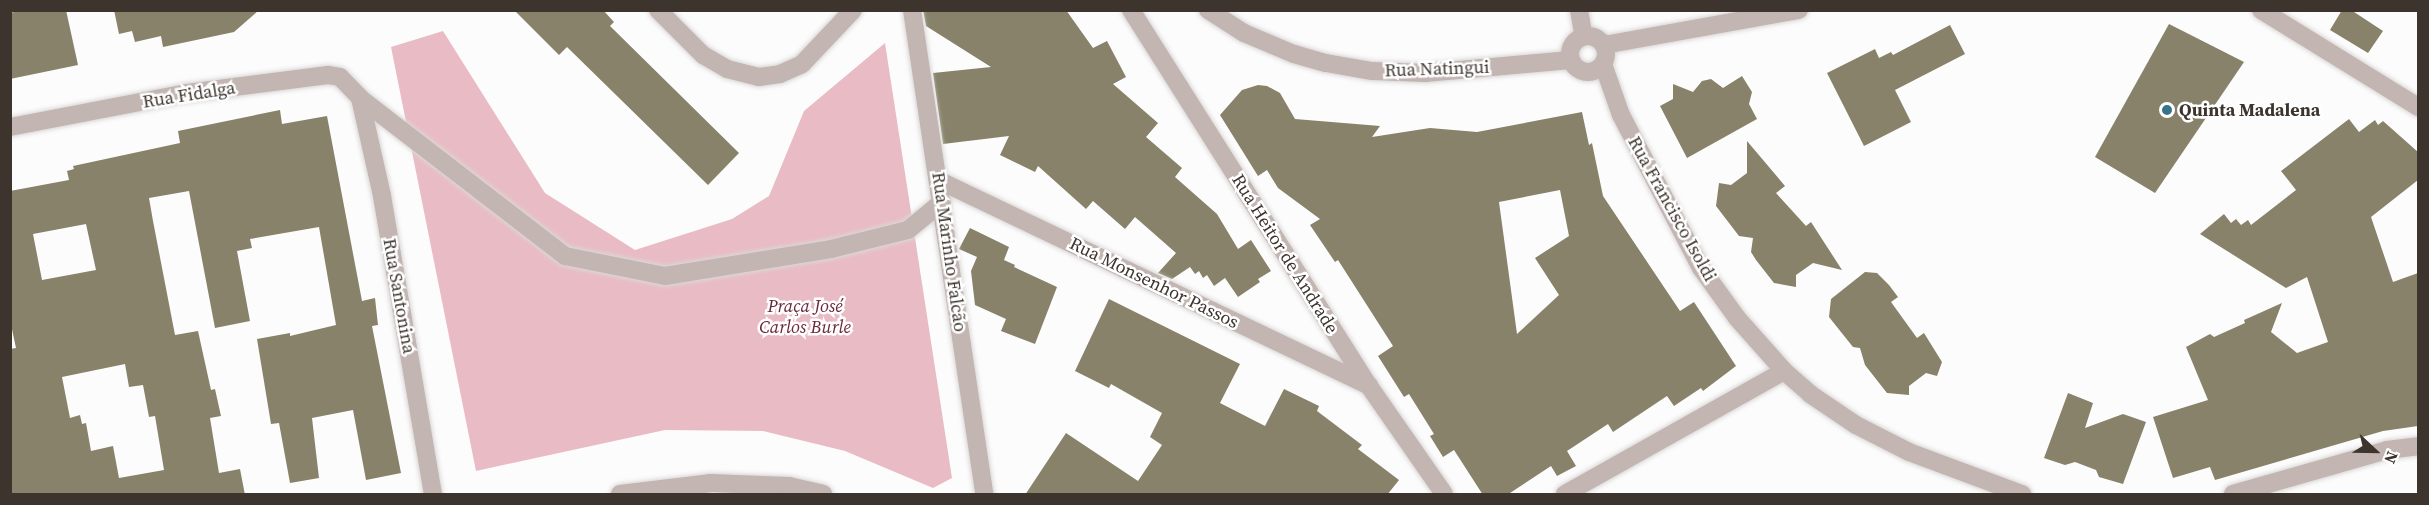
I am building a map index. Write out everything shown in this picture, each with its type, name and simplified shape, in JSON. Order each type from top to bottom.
[{"type":"street","points":[[658,10],[703,55],[727,69],[759,77],[780,74],[802,64],[853,10]]},
{"type":"street","name":"Rua Marinho Falcão","points":[[912,10],[984,495]]},
{"type":"street","name":"Rua Heitor de Andrade","points":[[1131,10],[1369,386],[1444,495]]},
{"type":"street","name":"Rua Natingui","points":[[1208,10],[1244,33],[1294,54],[1326,63],[1372,71],[1425,73],[1575,66]]},
{"type":"street","points":[[1579,10],[1584,36]]},
{"type":"street","points":[[1584,36],[1595,38],[1604,45],[1799,10]]},
{"type":"street","points":[[2261,10],[2417,106]]},
{"type":"street","points":[[1584,36],[1570,48],[1575,66],[1593,72],[1603,64],[1604,45]]},
{"type":"street","name":"Rua Francisco Isoldi","points":[[1603,64],[1621,115],[1701,268],[1737,318],[1784,371],[1810,394],[1856,425],[1909,452],[2022,495]]},
{"type":"street","name":"Rua Francisco Isoldi","points":[[1575,66],[1621,115]]},
{"type":"street","name":"Rua Fidalga","points":[[10,127],[187,93],[328,75],[340,78],[360,98],[565,256],[665,276],[831,249],[908,230],[942,202]]},
{"type":"street","name":"Rua Santonina","points":[[360,98],[382,195],[433,495]]},
{"type":"street","name":"Rua Monsenhor Passos","points":[[938,180],[1369,386]]},
{"type":"street","points":[[1565,495],[1784,371]]},
{"type":"street","points":[[2233,495],[2387,450],[2418,446]]},
{"type":"street","points":[[620,495],[711,483],[789,486],[823,495]]},
{"type":"green space","name":"Praça José Carlos Burle","points":[[443,31],[545,193],[635,250],[732,219],[769,196],[804,111],[885,43],[952,478],[933,488],[845,451],[763,431],[665,430],[476,471],[391,47]]},
{"type":"building","points":[[22,10],[66,10],[78,65],[10,79],[10,13]]},
{"type":"building","points":[[114,10],[259,10],[234,32],[163,47],[161,36],[135,42],[132,31],[119,34]]},
{"type":"building","points":[[514,10],[603,10],[614,22],[610,26],[739,153],[708,185],[567,47],[559,55]]},
{"type":"building","points":[[923,10],[1066,10],[1093,48],[1107,41],[1126,77],[1113,84],[1158,123],[1146,137],[1182,168],[1175,177],[1217,214],[1238,249],[1251,240],[1271,271],[1258,279],[1260,282],[1238,297],[1225,278],[1214,286],[1207,275],[1203,278],[1199,271],[1195,274],[1190,267],[1172,279],[1158,273],[1176,253],[1135,217],[1125,229],[1093,201],[1086,209],[1038,166],[1035,172],[1000,155],[1009,136],[943,144],[933,73],[991,67],[926,26]]},
{"type":"building","points":[[2342,10],[2351,10],[2383,31],[2368,53],[2330,30]]},
{"type":"building","name":"Quinta Madalena","points":[[2169,24],[2244,62],[2155,193],[2095,157]]},
{"type":"building","points":[[1950,25],[1965,54],[1895,90],[1911,122],[1864,146],[1827,73],[1875,49],[1879,58],[1891,52],[1893,55]]},
{"type":"building","points":[[1742,76],[1752,92],[1749,104],[1757,119],[1687,158],[1660,106],[1673,99],[1673,84],[1693,92],[1702,81],[1711,79],[1723,88]]},
{"type":"building","points":[[1258,85],[1267,86],[1280,93],[1295,119],[1380,126],[1372,137],[1430,128],[1477,132],[1582,112],[1589,145],[1592,143],[1603,196],[1680,311],[1694,302],[1736,366],[1703,391],[1701,388],[1674,406],[1667,396],[1613,432],[1608,424],[1567,451],[1576,466],[1557,476],[1551,466],[1507,495],[1483,495],[1454,450],[1443,457],[1430,436],[1434,434],[1409,394],[1404,397],[1378,356],[1393,346],[1338,260],[1335,262],[1310,225],[1320,219],[1278,188],[1267,170],[1258,176],[1220,115],[1242,90]],"holes":[[[1560,190],[1569,236],[1535,258],[1559,295],[1517,334],[1499,202]]]},
{"type":"building","points":[[280,110],[282,124],[327,116],[362,301],[375,298],[378,325],[372,326],[401,473],[366,480],[353,410],[312,418],[319,478],[290,483],[279,423],[271,424],[257,339],[290,333],[290,336],[336,325],[319,227],[250,239],[252,248],[237,251],[250,321],[215,328],[189,191],[149,198],[153,221],[175,335],[198,331],[211,390],[215,389],[221,416],[210,418],[219,473],[240,469],[245,495],[10,495],[10,349],[16,348],[10,320],[10,191],[69,180],[67,171],[74,169],[73,166],[180,143],[178,131]],"holes":[[[86,224],[96,270],[42,280],[33,234]],[[125,364],[129,387],[143,385],[149,417],[155,416],[164,470],[119,478],[113,446],[91,451],[86,423],[82,424],[80,415],[70,418],[62,377]]]},
{"type":"building","points":[[2349,119],[2359,132],[2375,120],[2378,125],[2383,121],[2418,152],[2418,180],[2371,217],[2393,282],[2418,273],[2418,426],[2383,431],[2215,480],[2210,467],[2173,478],[2153,417],[2208,400],[2186,347],[2210,334],[2214,337],[2245,323],[2244,320],[2282,303],[2271,332],[2297,353],[2328,342],[2307,277],[2286,288],[2200,234],[2224,214],[2231,223],[2236,219],[2241,225],[2248,220],[2251,225],[2296,190],[2281,171]]},
{"type":"building","points":[[1747,141],[1785,186],[1776,193],[1806,226],[1811,222],[1842,270],[1813,263],[1796,275],[1796,287],[1774,283],[1751,252],[1753,238],[1739,236],[1716,206],[1719,183],[1731,185],[1747,173]]},
{"type":"building","points":[[970,228],[1009,247],[1004,260],[1015,265],[1014,267],[1057,287],[1035,344],[1001,331],[1006,319],[975,305],[971,271],[977,257],[959,249]]},
{"type":"building","points":[[1865,272],[1877,273],[1889,285],[1898,297],[1891,302],[1917,338],[1924,333],[1942,362],[1937,376],[1926,373],[1909,386],[1909,395],[1887,393],[1865,365],[1860,348],[1853,347],[1829,317],[1831,299]]},
{"type":"building","points":[[1109,299],[1240,364],[1220,403],[1265,426],[1284,389],[1319,406],[1317,411],[1362,445],[1358,449],[1399,480],[1387,495],[1025,495],[1066,433],[1138,481],[1162,445],[1150,437],[1162,413],[1111,384],[1109,388],[1075,371]]},
{"type":"building","points":[[2068,393],[2093,403],[2085,428],[2123,414],[2146,422],[2123,484],[2099,477],[2096,470],[2075,462],[2065,465],[2044,458]]},
{"type":"place","name":"Quinta Madalena","points":[[2167,110]]}]
